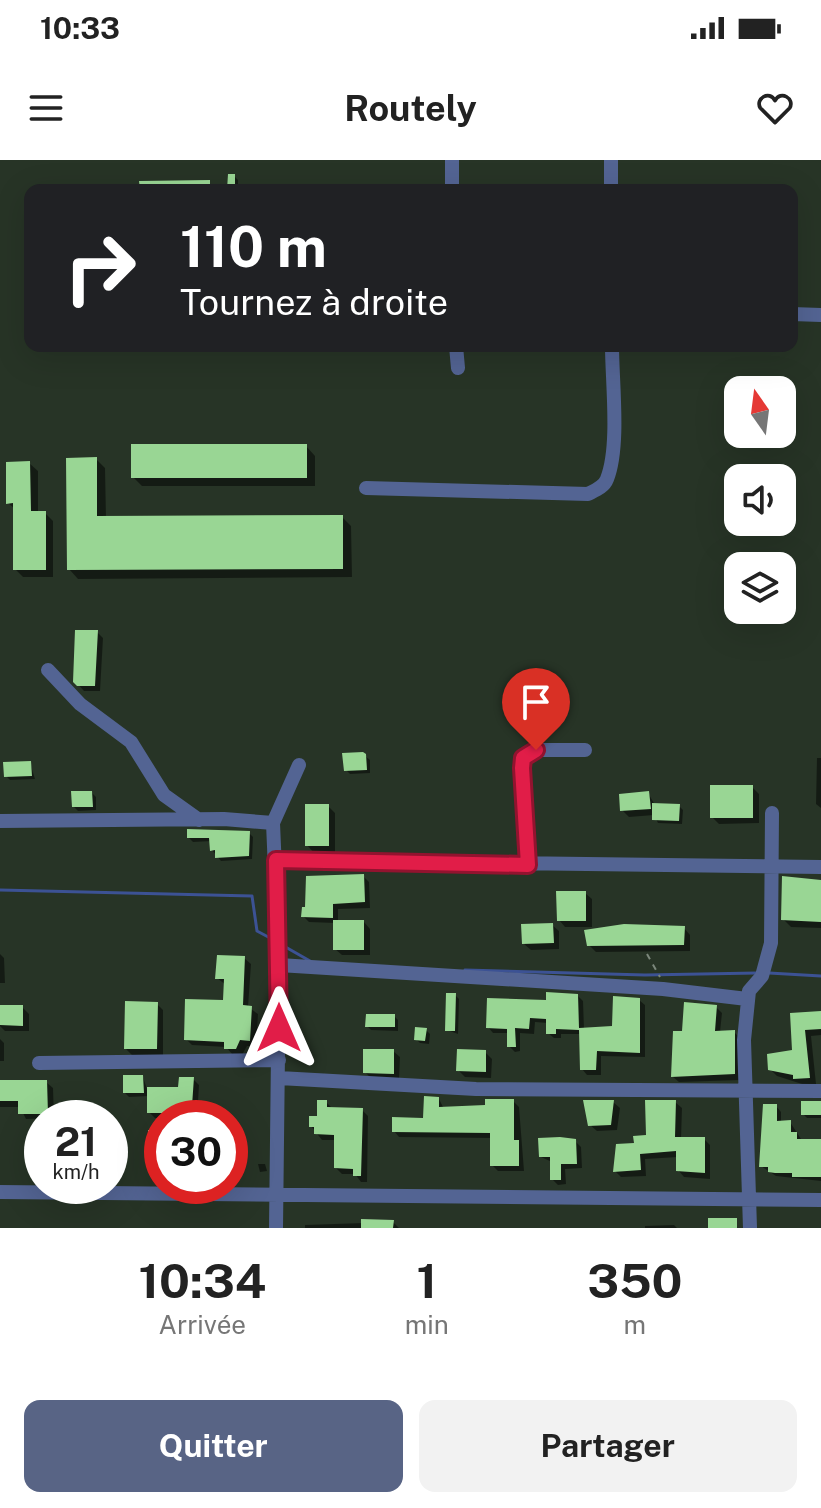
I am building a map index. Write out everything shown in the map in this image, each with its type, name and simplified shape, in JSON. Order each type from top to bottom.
[{"type":"street","points":[[452,160],[452,184]]},
{"type":"street","points":[[611,160],[611,184]]},
{"type":"street","points":[[798,314],[821,315]]},
{"type":"street","points":[[457,352],[458,368]]},
{"type":"street","points":[[366,488],[588,494],[603,486],[608,478],[612,445],[612,352]]},
{"type":"street","points":[[48,670],[80,704],[131,742],[164,795],[199,820]]},
{"type":"street","points":[[528,865],[523,758],[536,750],[585,750]]},
{"type":"street","points":[[276,1228],[279,965],[273,823],[299,765]]},
{"type":"street","points":[[750,1228],[744,1040],[747,999],[753,984],[762,976],[771,943],[769,867],[772,813]]},
{"type":"street","points":[[0,821],[199,820],[273,823]]},
{"type":"street","points":[[276,860],[821,867]]},
{"type":"street","points":[[279,965],[663,989],[747,999]]},
{"type":"street","points":[[39,1063],[279,1060]]},
{"type":"street","points":[[279,1078],[476,1089],[748,1093],[821,1091]]},
{"type":"street","points":[[0,1192],[821,1200]]},
{"type":"path","points":[[647,954],[659,973],[663,989]]},
{"type":"building","points":[[228,174],[235,174],[235,184],[227,184]]},
{"type":"building","points":[[210,180],[210,184],[139,184],[139,181]]},
{"type":"building","points":[[131,444],[307,444],[307,478],[131,478]]},
{"type":"building","points":[[97,457],[97,516],[343,515],[343,569],[67,570],[66,458]]},
{"type":"building","points":[[30,461],[31,511],[46,511],[46,570],[13,570],[13,503],[6,504],[6,462]]},
{"type":"building","points":[[75,630],[98,630],[95,686],[77,686],[73,682]]},
{"type":"building","points":[[342,753],[366,754],[367,770],[344,771]]},
{"type":"building","points":[[31,761],[32,776],[4,777],[3,762]]},
{"type":"building","points":[[710,785],[753,785],[753,818],[710,818]]},
{"type":"building","points":[[71,791],[92,791],[93,807],[72,807]]},
{"type":"building","points":[[649,791],[651,809],[620,811],[619,794]]},
{"type":"building","points":[[652,803],[680,804],[679,821],[652,820]]},
{"type":"building","points":[[305,804],[329,804],[329,846],[305,846]]},
{"type":"building","points":[[187,829],[250,831],[249,856],[215,858],[215,850],[210,851],[209,838],[187,838]]},
{"type":"building","points":[[364,874],[365,902],[333,904],[333,918],[301,917],[302,907],[305,907],[306,876]]},
{"type":"building","points":[[782,876],[821,880],[821,922],[781,920]]},
{"type":"building","points":[[556,891],[586,891],[586,921],[557,921]]},
{"type":"building","points":[[333,920],[364,920],[364,950],[333,950]]},
{"type":"building","points":[[553,923],[554,943],[522,944],[521,924]]},
{"type":"building","points":[[624,924],[685,926],[684,945],[587,946],[584,930]]},
{"type":"building","points":[[217,955],[245,956],[243,1005],[252,1006],[250,1041],[240,1040],[236,1049],[224,1049],[224,1042],[184,1040],[185,999],[223,1000],[224,979],[215,979]]},
{"type":"building","points":[[546,992],[578,994],[579,1028],[612,1026],[613,996],[640,998],[640,1053],[597,1051],[596,1070],[580,1070],[579,1030],[556,1029],[556,1034],[546,1034],[546,1019],[530,1018],[529,1029],[515,1028],[516,1047],[507,1047],[507,1029],[486,1028],[487,998],[546,1000]]},
{"type":"building","points":[[446,993],[456,993],[455,1031],[445,1031]]},
{"type":"building","points":[[125,1001],[158,1002],[157,1049],[124,1049]]},
{"type":"building","points":[[684,1002],[717,1005],[715,1031],[735,1030],[735,1074],[671,1077],[673,1031],[682,1031]]},
{"type":"building","points":[[0,1005],[23,1005],[23,1026],[0,1025]]},
{"type":"building","points":[[821,1011],[821,1029],[805,1030],[810,1078],[793,1079],[793,1075],[768,1070],[767,1054],[792,1050],[790,1013]]},
{"type":"building","points":[[366,1014],[395,1014],[395,1027],[365,1027]]},
{"type":"building","points":[[415,1027],[427,1028],[425,1041],[414,1040]]},
{"type":"building","points":[[363,1049],[394,1049],[394,1074],[363,1073]]},
{"type":"building","points":[[457,1049],[486,1050],[486,1072],[456,1071]]},
{"type":"building","points":[[123,1075],[143,1075],[144,1093],[123,1093]]},
{"type":"building","points":[[179,1077],[194,1077],[192,1100],[147,1100],[147,1087],[178,1087]]},
{"type":"building","points":[[0,1080],[47,1080],[48,1100],[24,1100],[24,1114],[18,1114],[18,1101],[0,1101]]},
{"type":"building","points":[[424,1096],[439,1097],[439,1107],[485,1105],[485,1099],[514,1099],[514,1140],[519,1140],[519,1166],[490,1166],[490,1133],[392,1132],[392,1117],[423,1118]]},
{"type":"building","points":[[317,1100],[327,1100],[327,1107],[363,1108],[361,1176],[353,1176],[353,1169],[334,1168],[334,1135],[314,1134],[314,1127],[309,1127],[309,1116],[317,1116]]},
{"type":"building","points":[[583,1100],[614,1100],[611,1125],[588,1126]]},
{"type":"building","points":[[645,1100],[676,1100],[675,1137],[705,1137],[705,1173],[676,1171],[676,1151],[640,1154],[641,1170],[613,1172],[616,1144],[634,1143],[633,1136],[646,1135]]},
{"type":"building","points":[[801,1101],[821,1101],[821,1115],[801,1115]]},
{"type":"building","points":[[763,1104],[777,1104],[777,1121],[791,1120],[791,1132],[797,1132],[797,1139],[821,1139],[821,1177],[792,1177],[792,1173],[768,1172],[768,1167],[759,1167]]},
{"type":"building","points":[[538,1138],[576,1139],[577,1164],[561,1164],[561,1180],[550,1180],[550,1157],[539,1157]]},
{"type":"building","points":[[708,1218],[737,1218],[737,1228],[708,1228]]},
{"type":"building","points":[[361,1219],[394,1220],[393,1228],[361,1228]]},
{"type":"waterway","points":[[0,890],[252,896],[257,931],[272,939]]},
{"type":"waterway","points":[[282,945],[310,961]]},
{"type":"waterway","points":[[465,970],[645,975],[757,973]]},
{"type":"waterway","points":[[769,973],[821,976]]},
{"type":"route","points":[[279,1028],[276,860],[528,865],[522,768],[523,758],[536,750]]}]
